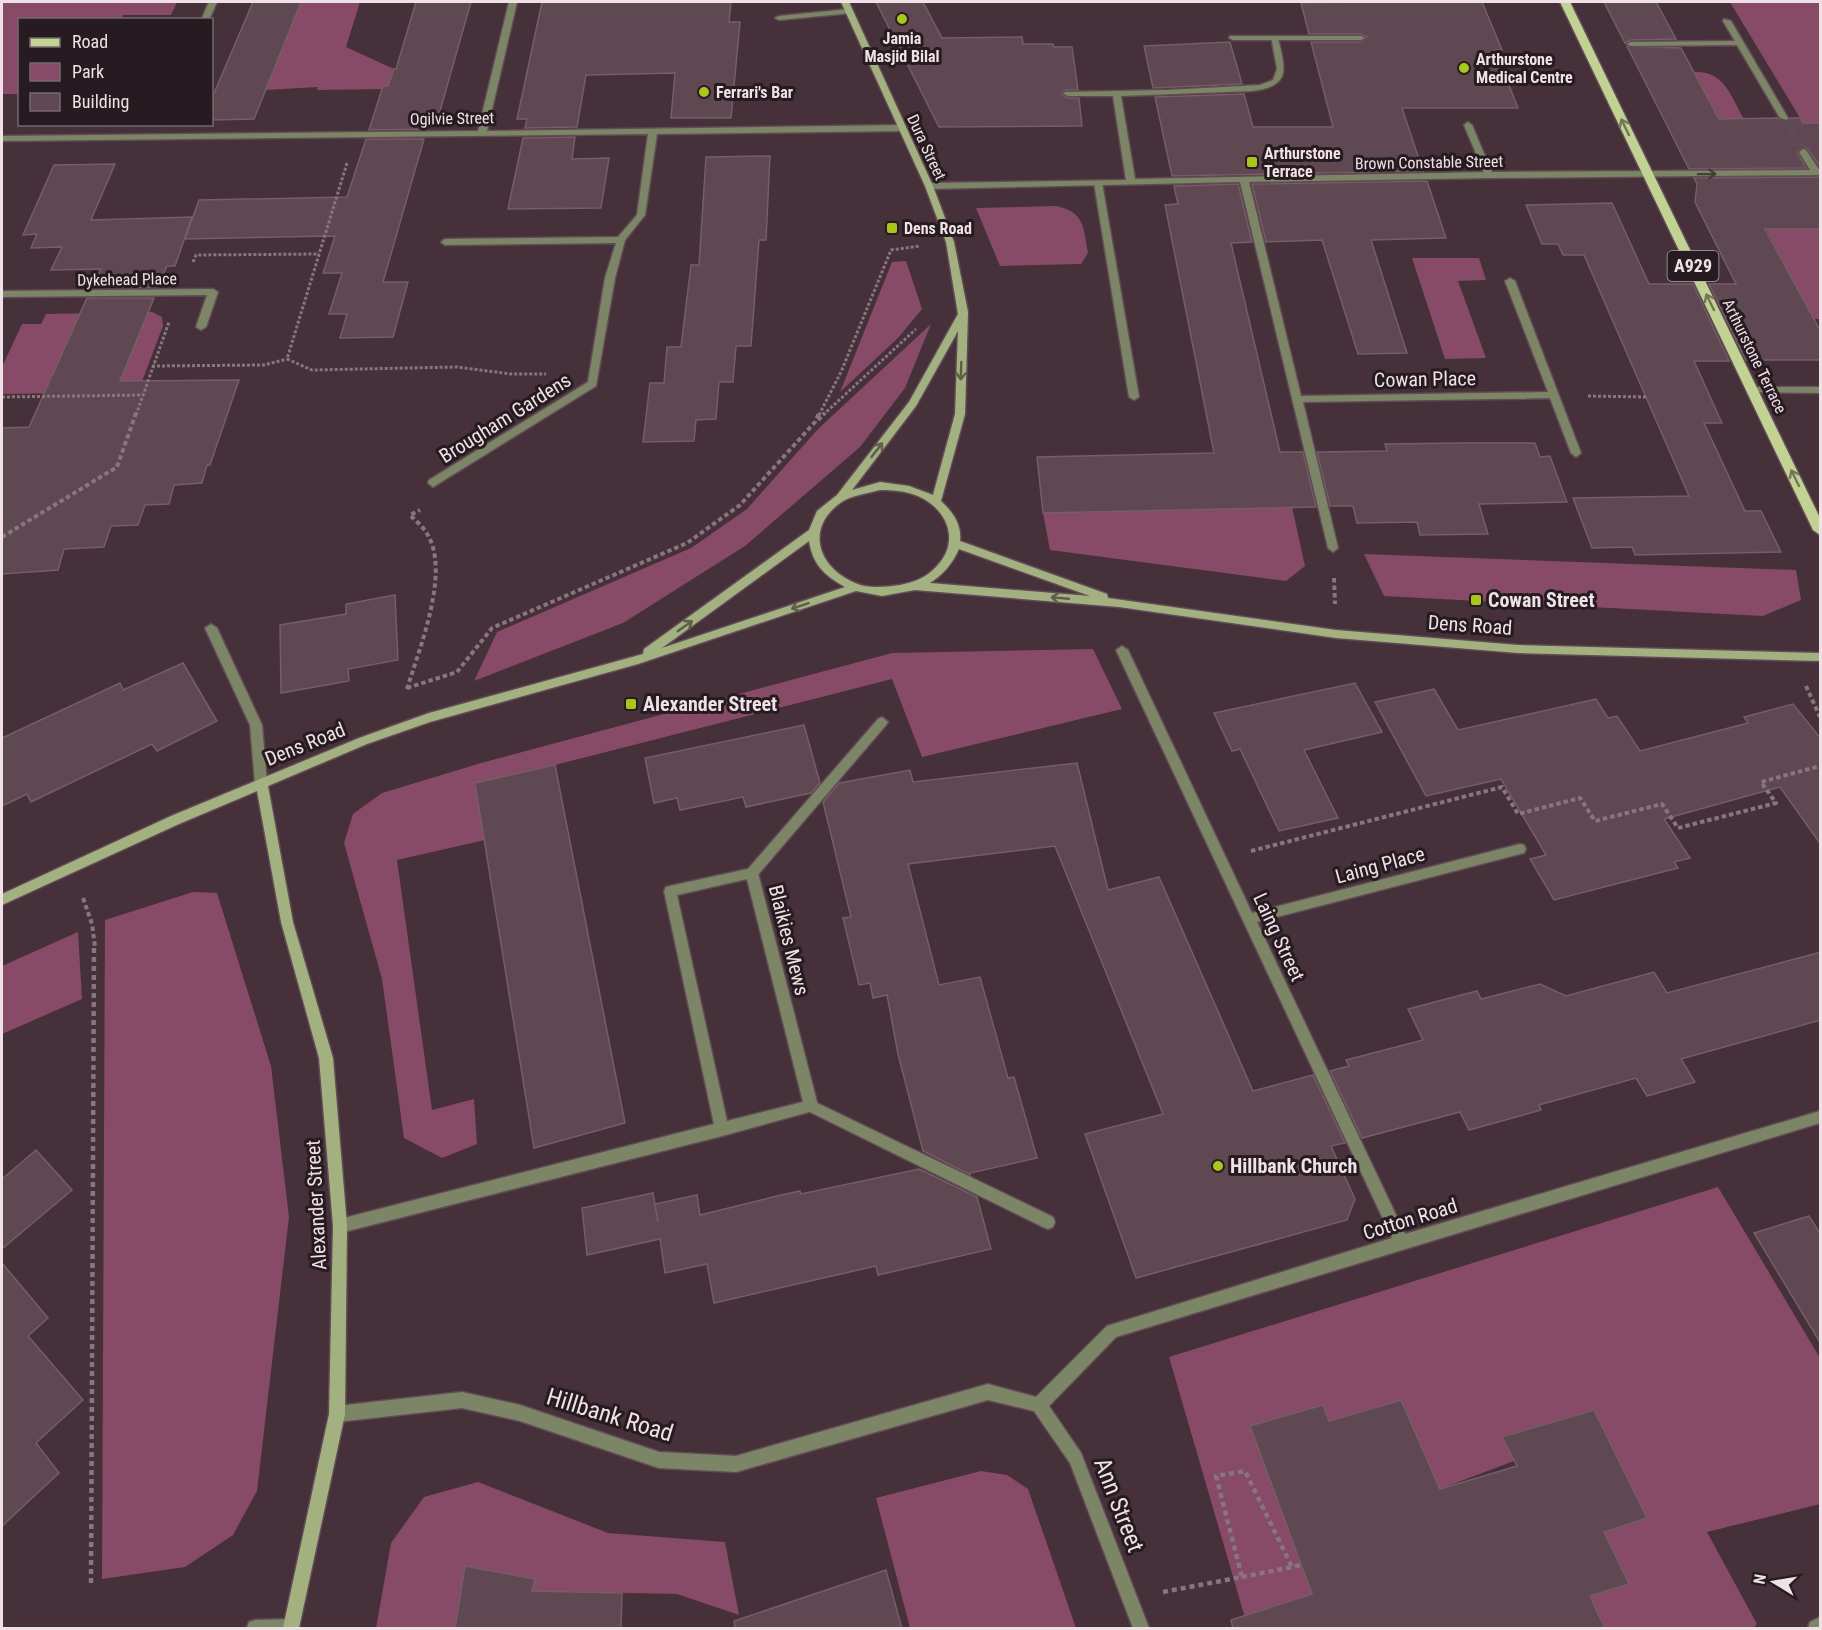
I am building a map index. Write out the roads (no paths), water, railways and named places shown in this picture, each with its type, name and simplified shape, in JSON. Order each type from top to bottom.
[{"type":"main road","name":"Dura Street","points":[[845,2],[929,186],[951,242],[963,312],[960,414],[936,501]]},
{"type":"main road","name":"Arthurstone Terrace","points":[[1565,2],[1821,530]]},
{"type":"main road","points":[[841,496],[913,404],[963,312]]},
{"type":"main road","name":"Dens Road","points":[[936,501],[920,492],[901,487],[880,486],[860,489],[841,496],[827,506],[817,519],[812,533],[813,550],[821,566],[836,578],[856,587],[876,591],[896,591],[915,586],[931,578],[951,557],[956,544],[1119,603]]},
{"type":"main road","points":[[936,501],[948,514],[955,528],[956,544]]},
{"type":"main road","name":"Dens Road","points":[[638,660],[812,533]]},
{"type":"main road","name":"Dens Road","points":[[915,586],[1119,603],[1336,634],[1518,649],[1821,657]]},
{"type":"main road","name":"Dens Road","points":[[2,900],[71,866],[363,741],[421,721],[638,660],[856,587]]},
{"type":"main road","name":"Alexander Street","points":[[261,783],[287,922],[326,1058],[340,1226],[337,1414],[291,1628]]},
{"type":"street","points":[[206,18],[213,2]]},
{"type":"street","points":[[482,133],[513,2]]},
{"type":"street","points":[[779,18],[849,11]]},
{"type":"street","points":[[1727,21],[1784,118]]},
{"type":"street","points":[[1233,38],[1361,38]]},
{"type":"street","points":[[1068,94],[1261,89],[1276,81],[1281,69],[1274,38]]},
{"type":"street","points":[[1631,44],[1739,43]]},
{"type":"street","points":[[1117,94],[1131,183]]},
{"type":"street","points":[[1468,125],[1489,176]]},
{"type":"street","points":[[152,137],[157,126]]},
{"type":"street","name":"Ogilvie Street","points":[[2,140],[902,128]]},
{"type":"street","name":"Brougham Gardens","points":[[433,483],[593,384],[610,279],[621,240],[641,215],[653,131]]},
{"type":"street","points":[[1803,152],[1818,173]]},
{"type":"street","name":"Brown Constable Street","points":[[929,186],[1489,176],[1818,173]]},
{"type":"street","points":[[1244,181],[1333,548]]},
{"type":"street","points":[[1098,183],[1134,397]]},
{"type":"street","points":[[445,242],[621,240]]},
{"type":"street","points":[[1510,281],[1576,453]]},
{"type":"street","name":"Dykehead Place","points":[[3,298],[213,292],[201,327]]},
{"type":"street","points":[[1753,390],[1821,390]]},
{"type":"street","name":"Cowan Place","points":[[1296,399],[1554,395]]},
{"type":"street","points":[[211,628],[256,725],[261,783]]},
{"type":"street","name":"Laing Street","points":[[1122,650],[1401,1242]]},
{"type":"street","points":[[752,873],[882,722]]},
{"type":"street","name":"Laing Place","points":[[1249,919],[1520,849]]},
{"type":"street","name":"Blaikies Mews","points":[[722,1130],[670,891],[752,873],[811,1106]]},
{"type":"street","points":[[340,1226],[811,1106],[1048,1222]]},
{"type":"street","name":"Cotton Road","points":[[1039,1405],[1112,1331],[1821,1117]]},
{"type":"street","name":"Hillbank Road","points":[[337,1414],[462,1400],[520,1413],[659,1460],[736,1464],[988,1392],[1039,1405]]},
{"type":"street","name":"Ann Street","points":[[1039,1405],[1076,1458],[1141,1629]]},
{"type":"street","points":[[1816,1629],[1821,1626]]},
{"type":"street","points":[[255,1629],[291,1628]]},
{"type":"tunnel","points":[[1784,118],[1803,152]]},
{"type":"place","name":"Jamia Masjid Bilal","points":[[902,19]]},
{"type":"place","name":"Arthurstone Medical Centre","points":[[1464,68]]},
{"type":"place","name":"Ferrari's Bar","points":[[704,92]]},
{"type":"place","name":"Arthurstone Terrace","points":[[1252,162]]},
{"type":"place","name":"Dens Road","points":[[892,228]]},
{"type":"place","name":"Cowan Street","points":[[1476,600]]},
{"type":"place","name":"Alexander Street","points":[[631,704]]},
{"type":"place","name":"Hillbank Church","points":[[1218,1166]]}]
